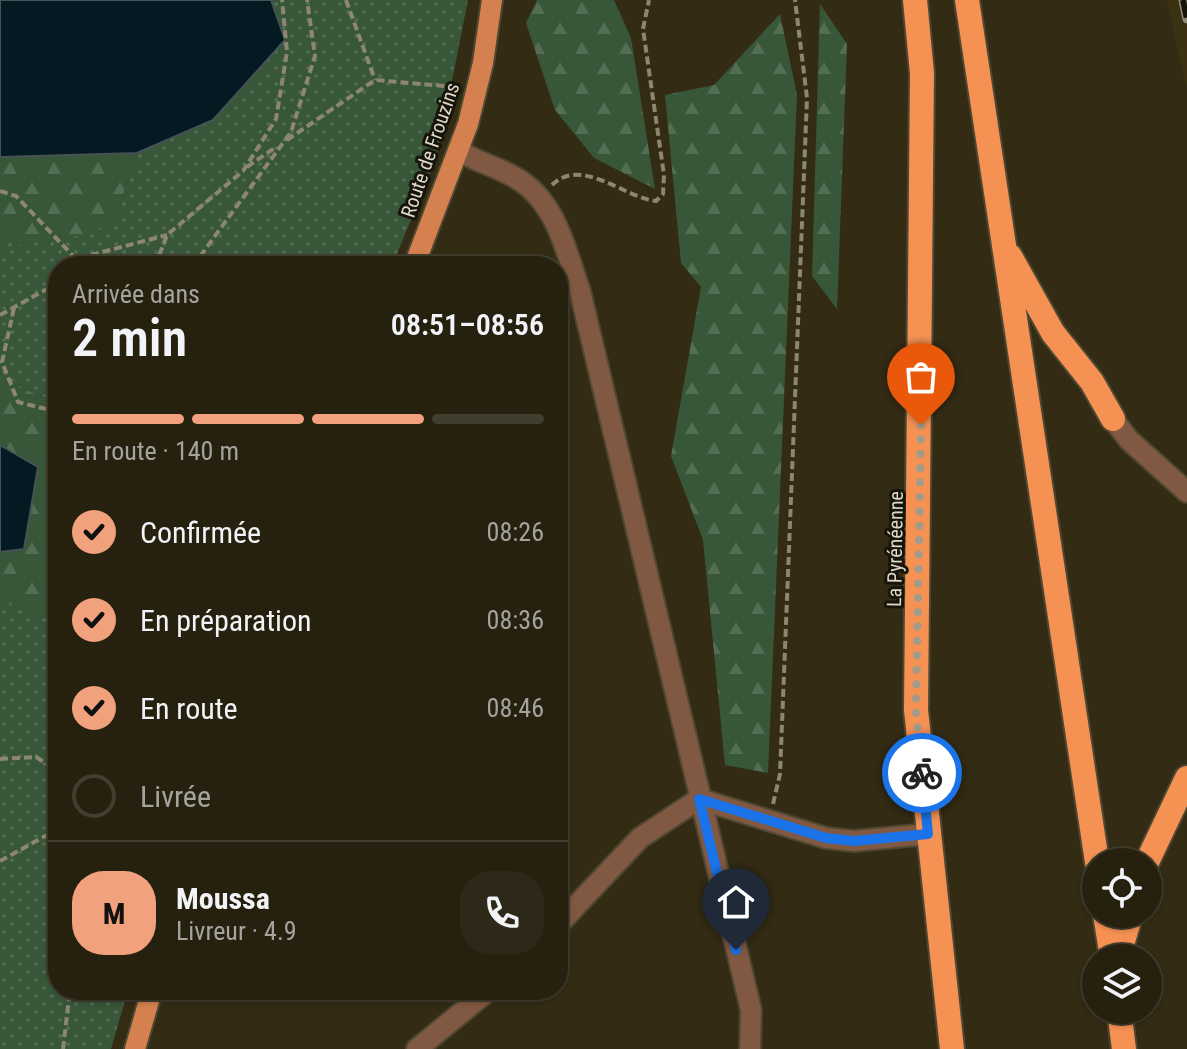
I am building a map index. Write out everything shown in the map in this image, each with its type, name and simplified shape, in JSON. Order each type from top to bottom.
[{"type":"highway","name":"La Pyrénéenne","points":[[915,0],[922,73],[916,710],[952,1049]]},
{"type":"highway","points":[[967,0],[1095,848]]},
{"type":"highway","points":[[1001,239],[1053,333],[1092,382],[1113,419]]},
{"type":"highway","points":[[1154,848],[1187,778]]},
{"type":"highway","points":[[1121,1024],[1124,1049]]},
{"type":"main road","name":"Route de Frouzins","points":[[418,256],[459,151],[478,89],[492,0]]},
{"type":"main road","points":[[135,1049],[149,1000]]},
{"type":"lane","points":[[459,151],[518,179],[540,197],[560,232],[580,291],[751,1010],[750,1049]]},
{"type":"lane","points":[[1113,419],[1129,440],[1187,492]]},
{"type":"lane","points":[[699,799],[826,838],[854,841],[928,834]]},
{"type":"lane","points":[[568,914],[640,838],[699,799]]},
{"type":"lane","points":[[417,1049],[477,1000]]},
{"type":"path","points":[[243,171],[276,119],[287,52],[282,0]]},
{"type":"path","points":[[200,256],[291,132],[315,56],[307,0]]},
{"type":"path","points":[[346,0],[375,80]]},
{"type":"path","points":[[540,197],[558,179],[576,175],[602,180],[643,200],[656,201],[663,194],[664,175],[643,29],[649,0]]},
{"type":"path","points":[[769,821],[780,774],[807,98],[795,0]]},
{"type":"path","points":[[87,256],[167,235],[243,171],[375,80],[478,89]]},
{"type":"path","points":[[0,191],[16,196],[73,256]]},
{"type":"path","points":[[159,256],[167,235]]},
{"type":"path","points":[[0,315],[48,289]]},
{"type":"path","points":[[14,308],[2,362],[18,402],[48,410]]},
{"type":"path","points":[[0,759],[36,757],[48,765]]},
{"type":"path","points":[[0,861],[48,835]]},
{"type":"path","points":[[63,1049],[69,1000]]},
{"type":"shaded area","points":[[1167,0],[1187,0],[1187,87],[1176,42]]},
{"type":"green space","points":[[271,0],[468,0],[437,156],[396,256],[48,256],[48,398],[7,383],[0,371],[0,248],[115,219],[137,153],[213,120],[285,40]]},
{"type":"green space","points":[[537,0],[614,0],[631,38],[655,189],[594,158],[555,110],[526,23]]},
{"type":"green space","points":[[820,4],[847,44],[837,309],[812,276]]},
{"type":"green space","points":[[780,14],[797,95],[768,773],[725,765],[703,540],[671,456],[701,287],[681,263],[665,95],[714,85]]},
{"type":"green space","points":[[137,153],[115,219],[91,234],[0,248],[0,157]]},
{"type":"green space","points":[[0,371],[7,383],[48,398],[48,619],[0,602],[0,552],[24,549],[38,467],[0,445]]},
{"type":"green space","points":[[0,602],[48,619],[48,1000],[125,1000],[111,1049],[0,1049]]},
{"type":"water","points":[[0,0],[271,0],[285,40],[213,120],[137,153],[0,157]]},
{"type":"water","points":[[0,445],[38,467],[24,549],[0,552]]},
{"type":"railway","points":[[1183,0],[1187,19]]},
{"type":"way so far","points":[[921,425],[916,710],[922,773]]},
{"type":"route","points":[[736,950],[699,799],[826,838],[854,841],[928,834],[922,773]]}]
